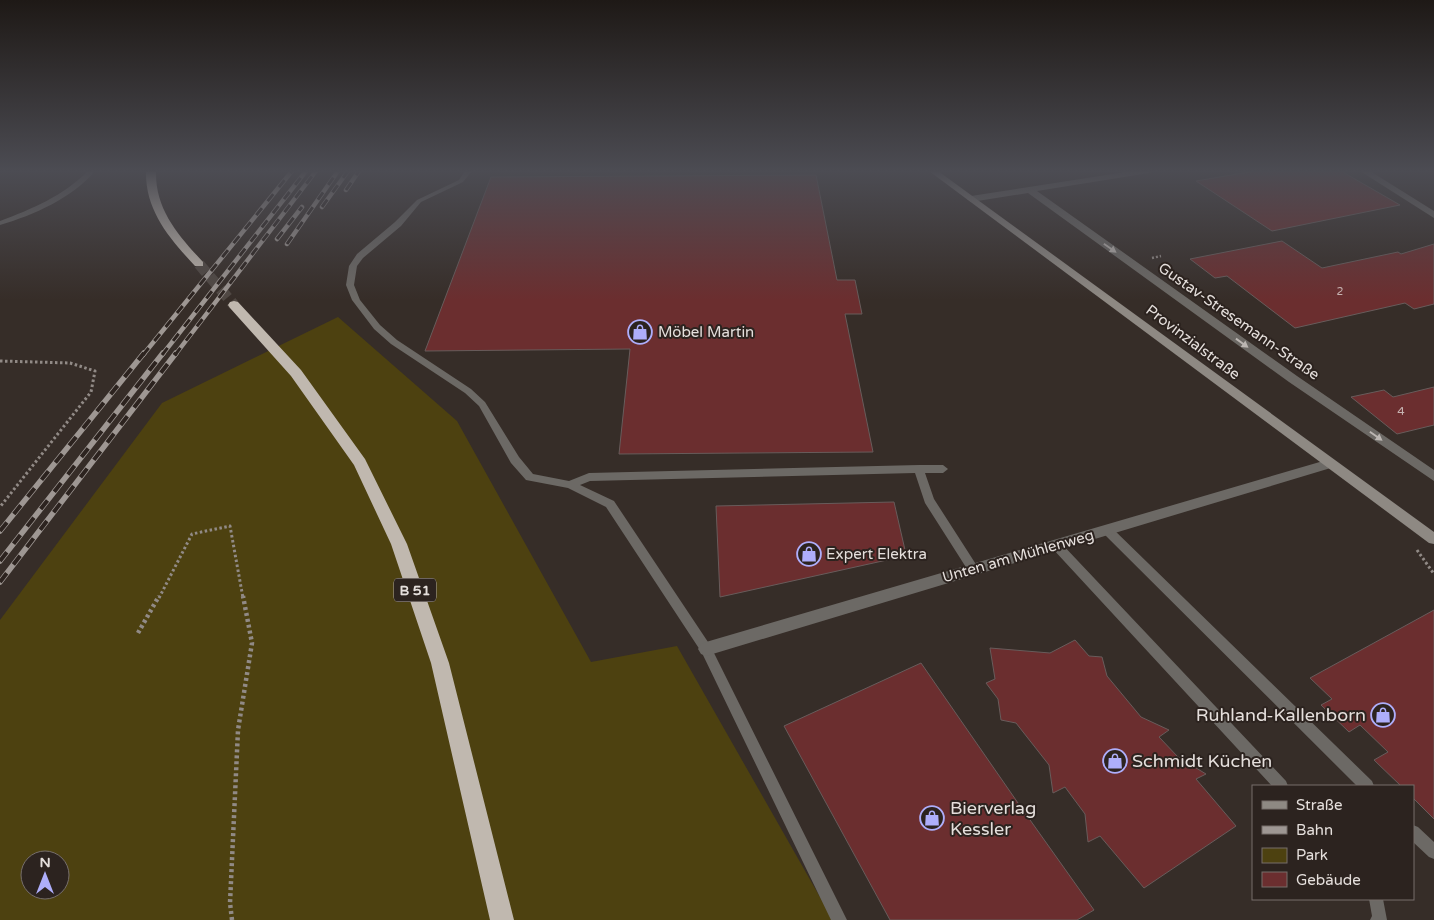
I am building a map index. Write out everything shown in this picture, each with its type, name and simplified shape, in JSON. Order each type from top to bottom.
[{"type":"highway","points":[[160,214],[176,239],[200,264]]},
{"type":"highway","name":"B 51","points":[[234,305],[296,373],[360,463],[399,544],[440,663],[502,920]]},
{"type":"main road","name":"Provinzialstraße","points":[[991,214],[1434,539]]},
{"type":"street","name":"Gustav-Stresemann-Straße","points":[[1063,214],[1293,379],[1434,476]]},
{"type":"street","name":"Unten am Mühlenweg","points":[[706,649],[1330,464]]},
{"type":"lane","points":[[0,223],[28,214]]},
{"type":"lane","points":[[406,214],[383,238],[369,247],[353,266],[350,285],[356,300],[377,327],[415,356],[468,390],[482,404],[515,460],[530,477],[570,485],[610,504],[706,649],[839,920]]},
{"type":"lane","points":[[919,469],[929,500],[973,569]]},
{"type":"lane","points":[[570,485],[589,477],[943,469],[930,477],[926,493]]},
{"type":"lane","points":[[1107,530],[1366,785]]},
{"type":"lane","points":[[1056,545],[1280,785]]},
{"type":"lane","points":[[1414,833],[1434,852]]},
{"type":"lane","points":[[1376,900],[1380,918],[1378,920]]},
{"type":"path","points":[[0,361],[70,363],[95,371],[91,392],[0,507]]},
{"type":"path","points":[[138,633],[177,566],[192,534],[230,526],[252,644],[238,730],[230,903],[232,920]]},
{"type":"green space","points":[[338,317],[457,421],[591,662],[677,646],[833,920],[0,920],[0,620],[162,403]]},
{"type":"building","name":"Möbel Martin","points":[[477,214],[824,214],[837,280],[855,280],[862,314],[845,314],[873,452],[619,454],[630,349],[425,351]]},
{"type":"building","points":[[1246,214],[1356,214],[1272,231]]},
{"type":"building","points":[[1282,241],[1322,268],[1398,252],[1401,254],[1434,244],[1434,304],[1414,309],[1405,303],[1295,328],[1227,276],[1215,278],[1190,259]]},
{"type":"building","points":[[1434,387],[1434,425],[1397,434],[1351,397],[1384,390],[1393,397]]},
{"type":"building","name":"Expert Elektra","points":[[894,502],[905,550],[896,558],[720,597],[716,506]]},
{"type":"building","name":"Ruhland-Kallenborn","points":[[1434,610],[1434,819],[1414,799],[1414,785],[1400,785],[1374,760],[1388,752],[1360,725],[1349,732],[1321,705],[1332,699],[1310,678]]},
{"type":"building","name":"Schmidt Küchen","points":[[1075,640],[1089,656],[1102,657],[1107,676],[1141,717],[1169,730],[1159,737],[1178,757],[1206,774],[1196,779],[1236,826],[1144,888],[1100,836],[1088,842],[1085,814],[1065,787],[1053,793],[1049,765],[1016,723],[1001,720],[998,699],[986,683],[995,679],[990,648],[1050,653]]},
{"type":"building","name":"Bierverlag Kessler","points":[[921,663],[1094,910],[1077,920],[890,920],[784,726]]},
{"type":"tunnel","points":[[199,264],[234,305]]},
{"type":"railway","points":[[143,355],[257,214]]},
{"type":"railway","points":[[162,355],[272,214]]},
{"type":"railway","points":[[175,355],[283,214]]},
{"type":"railway","points":[[277,239],[297,214]]},
{"type":"railway","points":[[287,244],[308,214]]},
{"type":"railway","points":[[0,531],[144,353]]},
{"type":"railway","points":[[0,561],[163,353]]},
{"type":"railway","points":[[0,582],[176,353]]},
{"type":"place","name":"Möbel Martin","points":[[640,332]]},
{"type":"place","name":"Expert Elektra","points":[[809,554]]},
{"type":"place","name":"Ruhland-Kallenborn","points":[[1383,715]]},
{"type":"place","name":"Schmidt Küchen","points":[[1115,761]]},
{"type":"place","name":"Bierverlag Kessler","points":[[932,818]]}]
